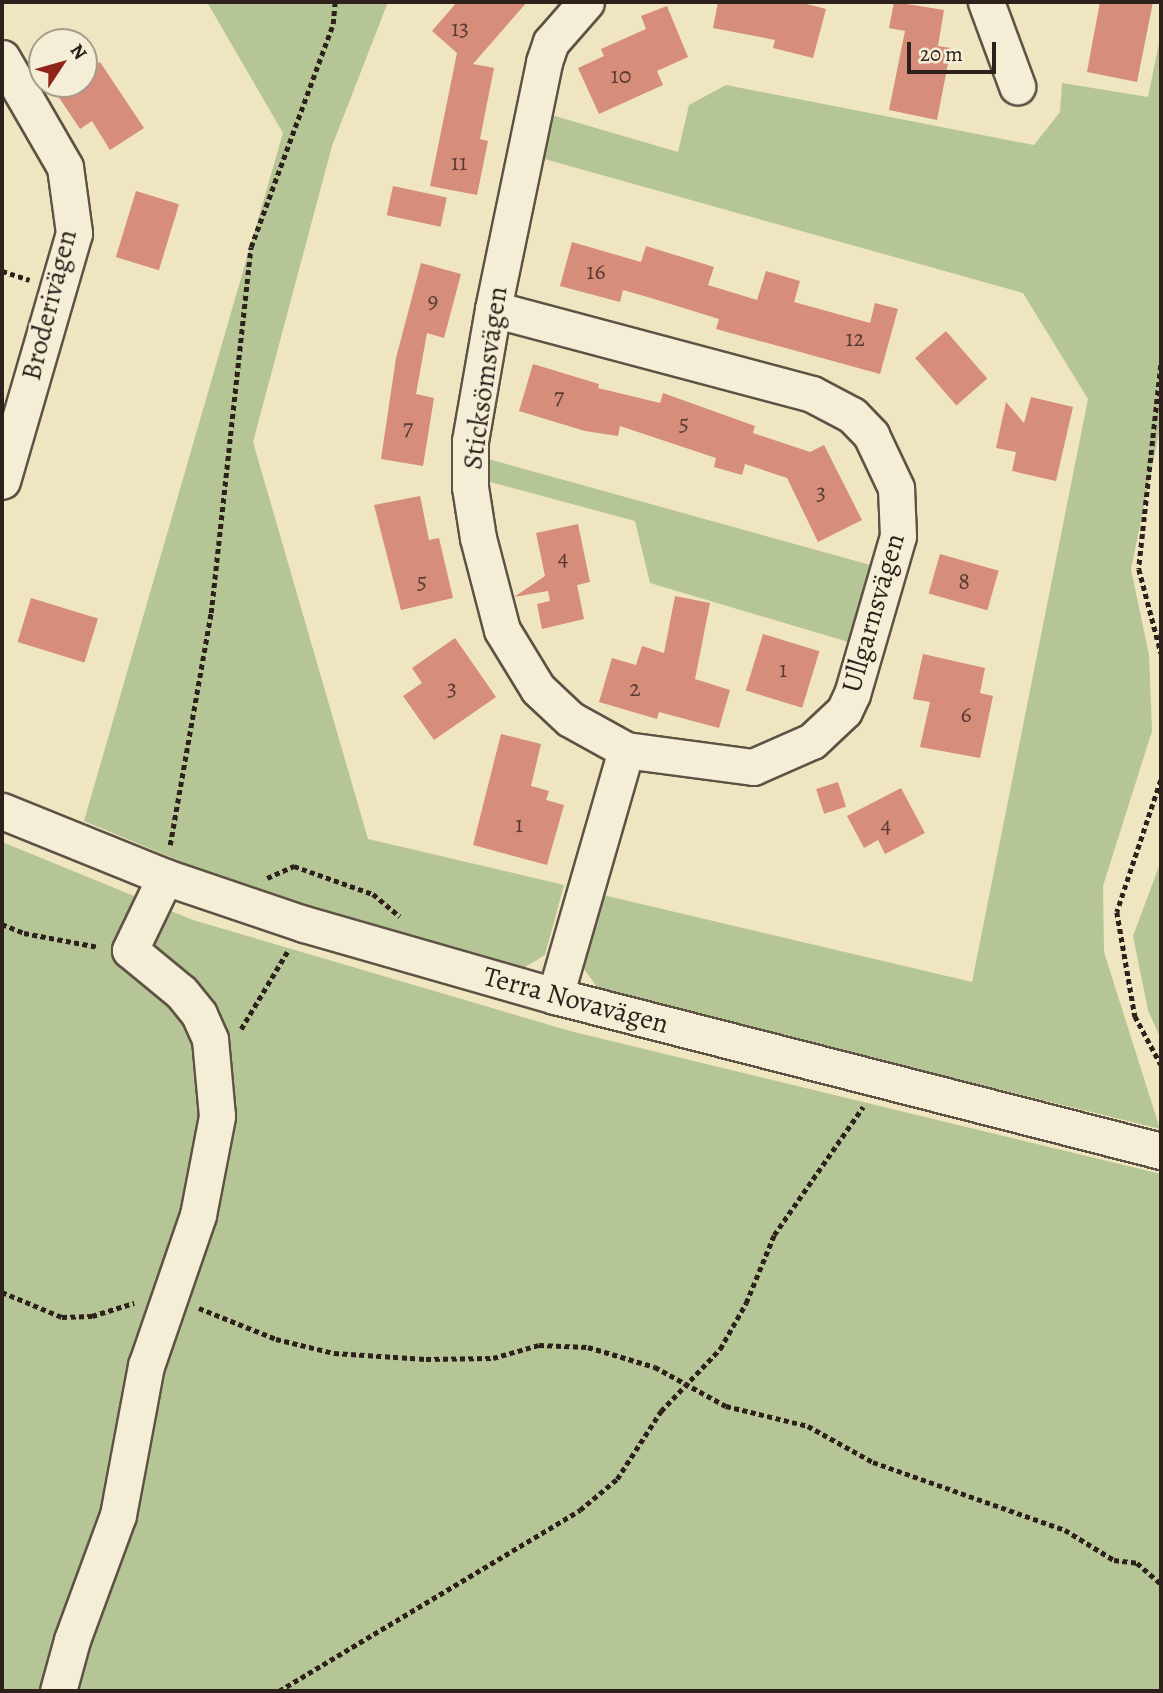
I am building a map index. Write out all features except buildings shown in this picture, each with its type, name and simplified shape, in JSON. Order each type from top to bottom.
[{"type":"street","name":"Sticksömsvägen","points":[[586,2],[564,23],[544,62],[493,309],[470,441],[470,487],[502,630],[538,689],[570,719],[626,750]]},
{"type":"street","points":[[986,2],[1017,86]]},
{"type":"street","name":"Broderivägen","points":[[2,58],[65,167],[74,233],[2,481]]},
{"type":"street","name":"Ullgarnsvägen","points":[[493,309],[834,404],[871,435],[896,488],[898,536],[852,694],[832,723],[785,757],[753,767],[626,750]]},
{"type":"street","points":[[555,996],[626,750]]},
{"type":"street","name":"Terra Novavägen","points":[[2,811],[165,877],[304,924],[555,996],[1161,1151]]},
{"type":"street","points":[[58,1691],[72,1640],[118,1516],[134,1416],[167,1296],[209,1174],[217,1116],[216,1071],[211,1039],[199,1014],[181,992],[130,950],[165,877]]},
{"type":"path","points":[[165,877],[211,613],[251,247],[333,24],[335,2]]},
{"type":"path","points":[[1161,365],[1139,569],[1161,653]]},
{"type":"path","points":[[1161,780],[1159,795],[1120,897],[1118,932],[1135,1016],[1161,1065]]},
{"type":"path","points":[[216,1071],[304,924]]},
{"type":"path","points":[[279,1691],[580,1510],[631,1463],[661,1411],[691,1383],[720,1349],[746,1303],[774,1235],[884,1080]]},
{"type":"path","points":[[2,1292],[62,1317],[92,1316],[167,1296],[276,1339],[334,1353],[480,1358],[539,1345],[588,1347],[691,1383],[726,1406],[808,1426],[873,1461],[1065,1530],[1114,1560],[1137,1563],[1161,1584]]},
{"type":"green space","points":[[207,2],[388,2],[332,146],[253,442],[368,839],[564,885],[545,955],[517,972],[294,909],[84,821],[283,133]]},
{"type":"green space","points":[[1161,33],[1161,424],[1131,569],[1149,655],[1152,731],[1103,886],[1104,952],[1160,1129],[600,991],[582,966],[603,895],[972,982],[1088,399],[1023,293],[541,158],[548,114],[678,152],[689,105],[726,85],[1034,145],[1060,112],[1062,83],[1148,97]]},
{"type":"green space","points":[[481,457],[874,566],[855,644],[650,583],[635,521],[483,480]]},
{"type":"green space","points":[[2,842],[193,920],[570,1031],[1161,1174],[1161,1691],[2,1691]]},
{"type":"green space","points":[[1161,861],[1161,1040],[1148,1010],[1133,936]]}]
